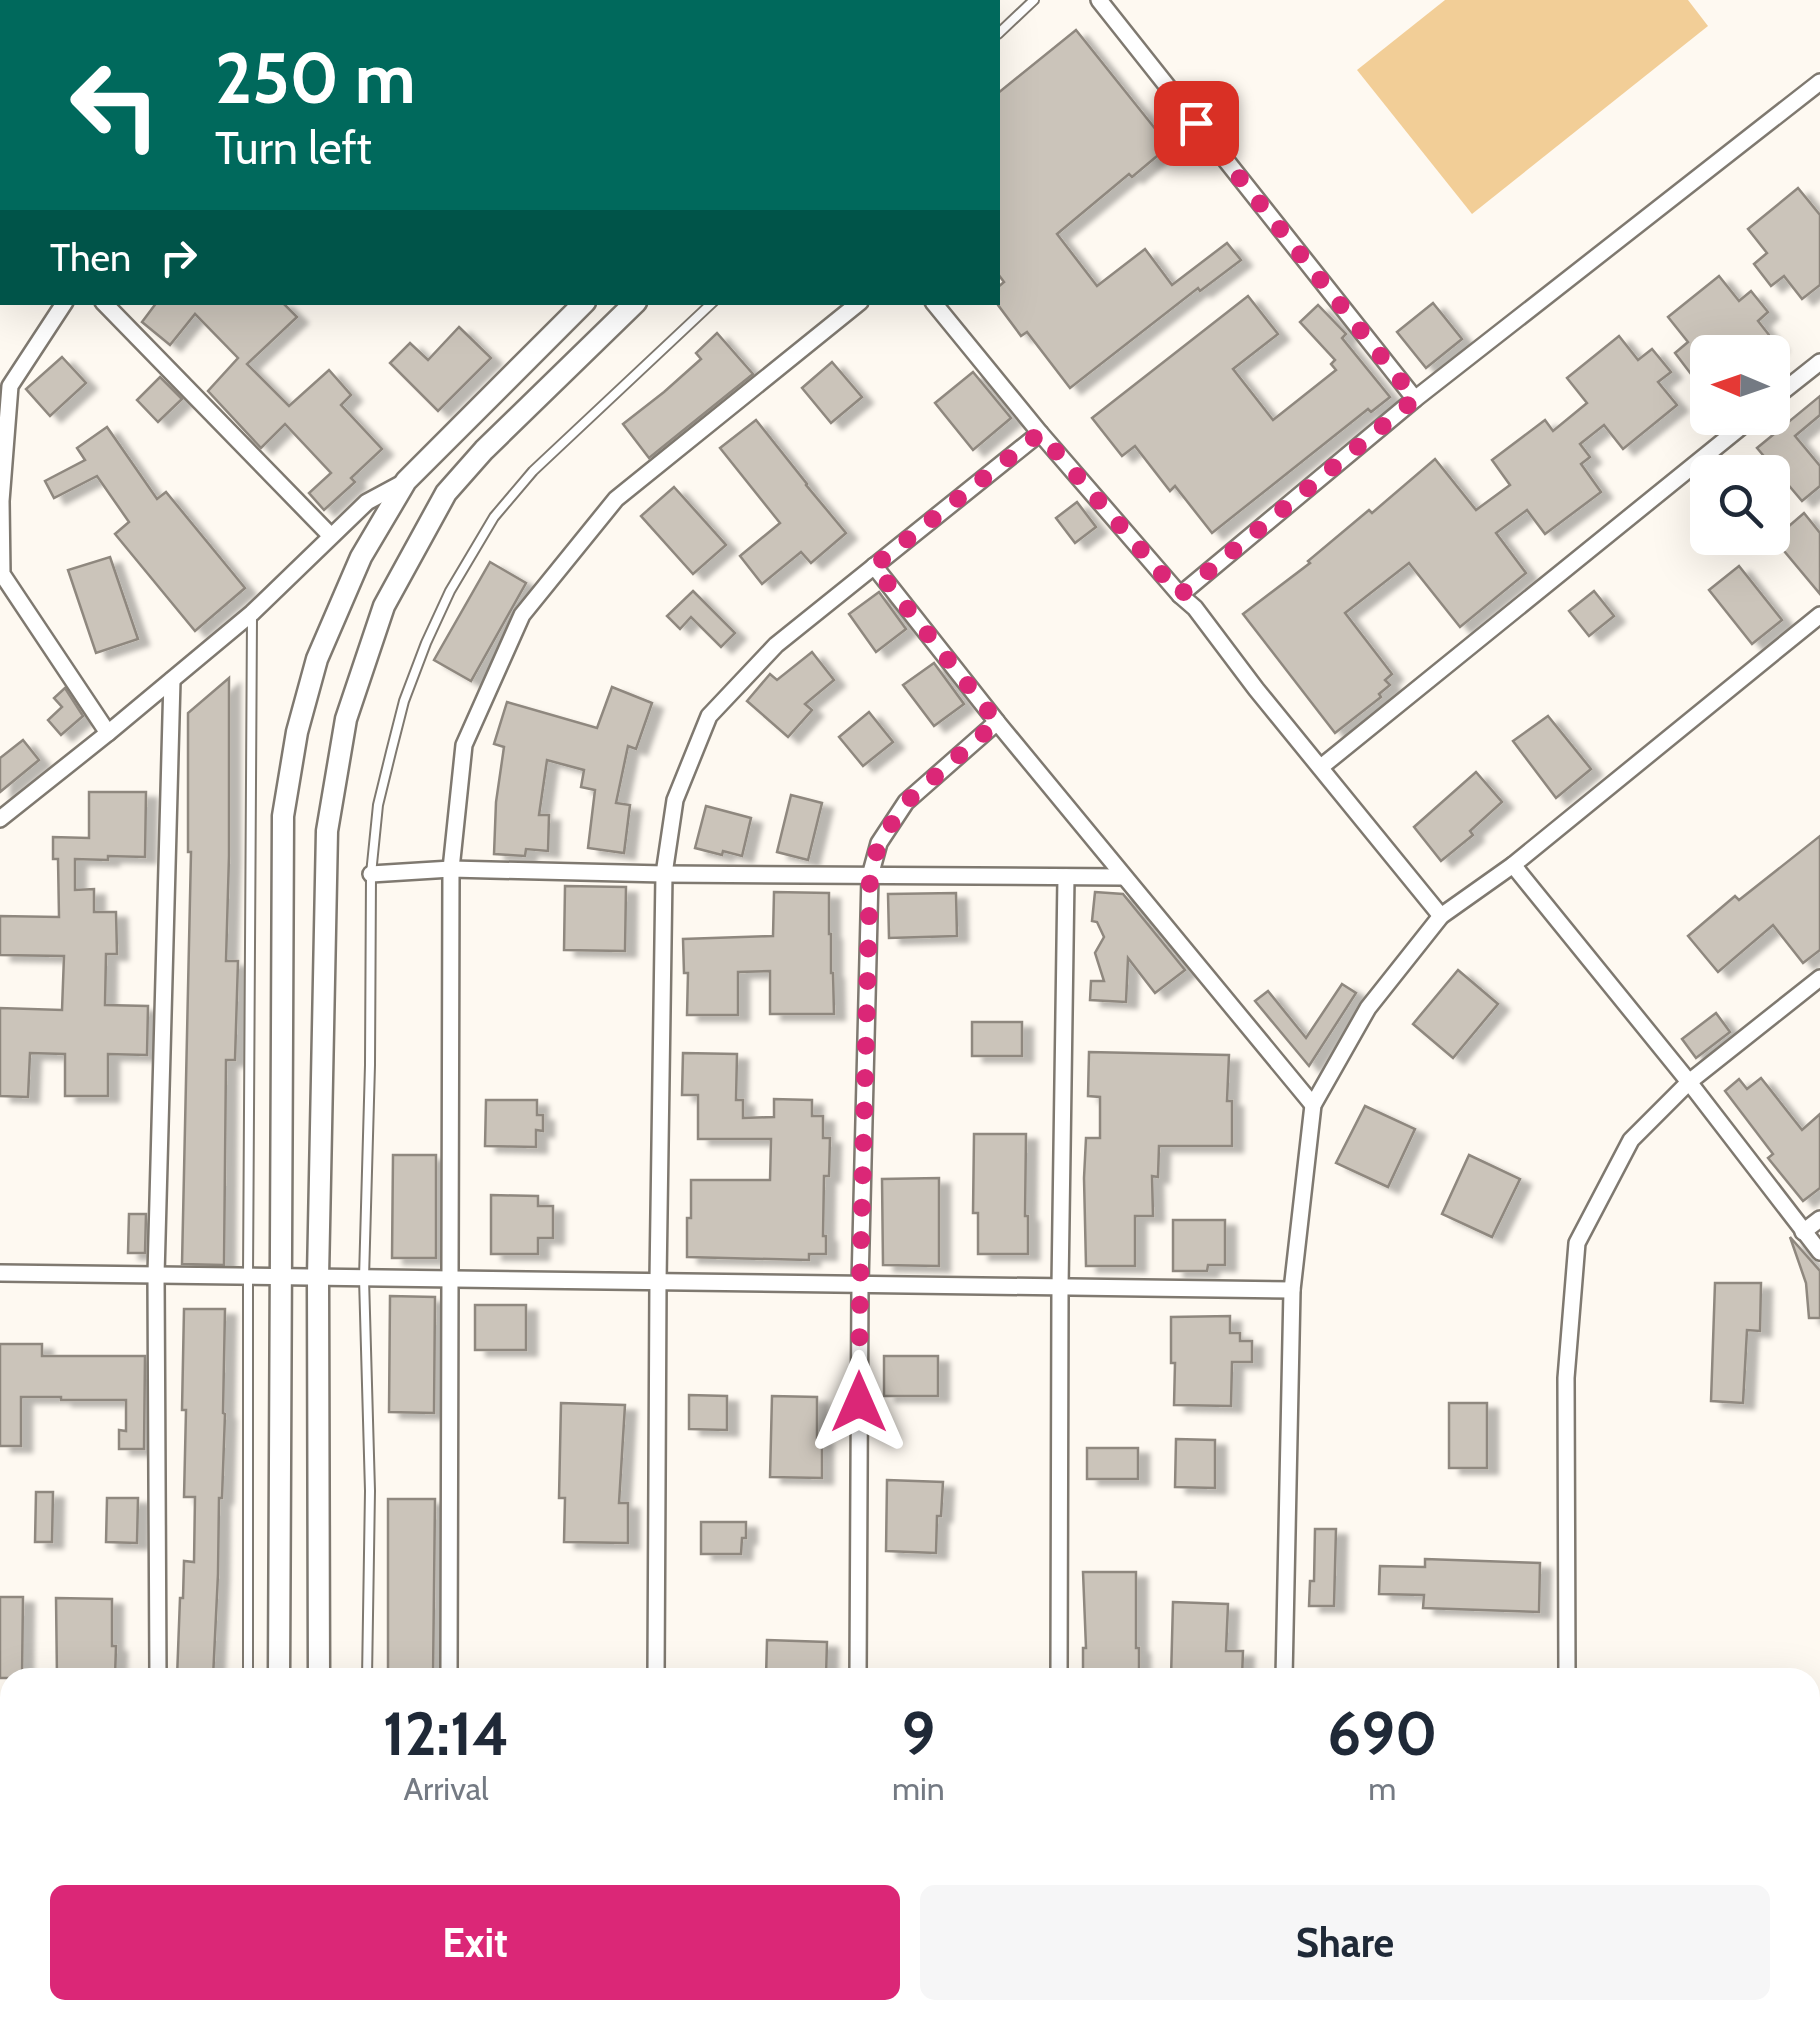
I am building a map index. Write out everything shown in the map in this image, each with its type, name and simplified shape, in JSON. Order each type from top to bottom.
[{"type":"street","points":[[1099,0],[1415,399]]},
{"type":"street","points":[[1180,595],[1415,399],[1820,82]]},
{"type":"street","points":[[64,305],[10,386],[0,501],[2,574],[108,733]]},
{"type":"street","points":[[106,305],[332,536]]},
{"type":"street","points":[[279,1668],[283,816],[297,732],[317,659],[361,557],[406,481],[582,305]]},
{"type":"street","points":[[320,1668],[318,1277],[327,831],[346,719],[384,606],[446,494],[484,450],[633,305]]},
{"type":"street","points":[[449,1668],[451,869],[464,745],[522,616],[616,498],[856,305]]},
{"type":"street","points":[[935,305],[1040,433],[1195,608],[1441,916]]},
{"type":"street","points":[[1790,386],[1820,362]]},
{"type":"street","points":[[656,1668],[664,874],[675,800],[709,716],[776,645],[1040,433]]},
{"type":"street","points":[[1320,767],[1731,435]]},
{"type":"street","points":[[0,819],[252,613],[366,502],[406,481]]},
{"type":"street","points":[[874,566],[1123,877],[1313,1105]]},
{"type":"street","points":[[1284,1668],[1292,1290],[1313,1105],[1368,1008],[1441,916],[1513,864],[1820,616]]},
{"type":"street","points":[[158,1668],[156,1275],[172,680]]},
{"type":"street","points":[[858,1668],[860,1284],[870,876],[879,843],[906,802],[997,722]]},
{"type":"street","points":[[1513,864],[1820,1252]]},
{"type":"street","points":[[371,874],[451,869],[1123,877]]},
{"type":"street","points":[[1059,1668],[1066,877]]},
{"type":"street","points":[[1567,1668],[1566,1378],[1577,1243],[1631,1140],[1689,1082],[1820,978]]},
{"type":"street","points":[[1804,1232],[1820,1218]]},
{"type":"street","points":[[0,1273],[1292,1290]]},
{"type":"lane","points":[[1000,32],[1034,0]]},
{"type":"lane","points":[[367,1668],[370,1491],[364,1278],[371,874],[378,805],[404,701],[450,591],[494,517],[533,471],[710,305]]},
{"type":"lane","points":[[248,1668],[252,613]]},
{"type":"shaded area","points":[[1445,0],[1688,0],[1708,26],[1472,214],[1357,70]]},
{"type":"building","points":[[1076,30],[1169,146],[1057,234],[1097,286],[1145,249],[1172,285],[1227,243],[1241,260],[1200,291],[1198,288],[1070,388],[1027,332],[1021,336],[998,305],[1000,285],[1004,282],[1000,277],[1000,91]]},
{"type":"building","points":[[1798,188],[1820,215],[1820,285],[1802,299],[1784,276],[1771,286],[1754,264],[1767,253],[1748,229]]},
{"type":"building","points":[[1719,276],[1739,301],[1751,291],[1768,312],[1758,321],[1769,335],[1690,335],[1690,373],[1675,353],[1688,342],[1668,317]]},
{"type":"building","points":[[1248,296],[1278,334],[1233,369],[1273,420],[1336,370],[1331,364],[1335,360],[1300,322],[1318,305],[1346,334],[1342,338],[1390,397],[1371,412],[1368,409],[1212,533],[1175,486],[1170,491],[1135,446],[1122,456],[1092,418]]},
{"type":"building","points":[[1433,303],[1462,339],[1426,368],[1397,332]]},
{"type":"building","points":[[155,305],[285,305],[297,317],[247,364],[289,406],[329,370],[351,395],[341,405],[382,449],[351,478],[355,482],[324,510],[309,493],[331,473],[285,424],[261,448],[208,391],[238,358],[195,314],[170,345],[142,322]]},
{"type":"building","points":[[459,327],[491,358],[438,411],[390,363],[410,343],[428,360]]},
{"type":"building","points":[[717,333],[753,374],[649,458],[623,424],[701,359],[696,353]]},
{"type":"building","points":[[1619,336],[1638,360],[1652,349],[1671,372],[1658,382],[1677,405],[1623,449],[1604,425],[1580,444],[1590,457],[1581,464],[1601,492],[1545,534],[1527,510],[1496,533],[1526,573],[1460,627],[1409,563],[1345,613],[1392,674],[1385,680],[1390,685],[1379,694],[1381,697],[1335,733],[1243,614],[1435,459],[1476,510],[1510,485],[1492,460],[1545,420],[1553,431],[1587,403],[1567,378]]},
{"type":"building","points":[[62,357],[86,383],[50,416],[26,389]]},
{"type":"building","points":[[832,362],[862,397],[831,423],[802,388]]},
{"type":"building","points":[[973,372],[1011,418],[973,450],[935,403]]},
{"type":"building","points":[[160,377],[182,399],[158,422],[137,400]]},
{"type":"building","points":[[1820,396],[1820,415],[1795,436],[1820,466],[1820,486],[1802,501],[1790,487],[1790,455],[1763,455],[1757,448],[1773,435],[1790,435],[1790,421]]},
{"type":"building","points":[[756,420],[846,533],[811,563],[801,552],[762,584],[740,556],[780,523],[720,448]]},
{"type":"building","points":[[107,427],[157,499],[166,492],[245,588],[195,631],[115,534],[129,522],[97,476],[54,498],[45,481],[85,460],[77,448]]},
{"type":"building","points":[[674,487],[726,545],[693,574],[641,516]]},
{"type":"building","points":[[1077,502],[1096,527],[1075,543],[1056,518]]},
{"type":"building","points":[[1804,513],[1820,533],[1820,594],[1787,555],[1790,525]]},
{"type":"building","points":[[110,557],[138,639],[96,653],[68,570]]},
{"type":"building","points":[[490,562],[526,583],[471,681],[434,660]]},
{"type":"building","points":[[1739,566],[1782,620],[1752,644],[1709,590]]},
{"type":"building","points":[[693,591],[735,633],[721,647],[691,617],[680,629],[667,616]]},
{"type":"building","points":[[1594,591],[1614,616],[1589,636],[1569,611]]},
{"type":"building","points":[[879,592],[906,629],[876,652],[849,614]]},
{"type":"building","points":[[812,652],[834,680],[805,704],[812,710],[788,737],[747,701],[770,674],[777,680]]},
{"type":"building","points":[[934,663],[964,704],[934,726],[903,685]]},
{"type":"building","points":[[229,678],[226,961],[238,961],[235,1060],[226,1060],[224,1265],[182,1264],[191,852],[188,713]]},
{"type":"building","points":[[612,687],[652,703],[636,749],[628,746],[616,803],[630,805],[624,853],[588,848],[595,790],[581,787],[584,770],[547,760],[539,815],[549,815],[548,851],[526,849],[525,856],[494,854],[504,747],[494,744],[507,702],[597,728]]},
{"type":"building","points":[[65,688],[83,716],[61,735],[48,720],[62,707],[54,698]]},
{"type":"building","points":[[869,712],[893,742],[863,766],[839,737]]},
{"type":"building","points":[[1548,716],[1591,769],[1556,798],[1513,741]]},
{"type":"building","points":[[23,740],[39,760],[0,792],[0,758]]},
{"type":"building","points":[[1476,772],[1502,802],[1470,831],[1473,835],[1441,861],[1414,827]]},
{"type":"building","points":[[89,792],[146,792],[145,857],[75,859],[75,890],[94,889],[94,912],[116,912],[117,954],[106,954],[105,1005],[148,1006],[147,1055],[108,1054],[108,1096],[65,1096],[65,1054],[30,1053],[28,1097],[0,1096],[0,1008],[62,1010],[64,956],[0,955],[0,916],[59,917],[58,859],[53,859],[53,837],[89,838]]},
{"type":"building","points":[[791,795],[822,803],[808,860],[777,852]]},
{"type":"building","points":[[706,806],[751,818],[742,856],[695,848]]},
{"type":"building","points":[[1820,836],[1820,950],[1803,963],[1773,925],[1718,972],[1688,936],[1735,896],[1739,900]]},
{"type":"building","points":[[565,886],[626,887],[625,951],[564,950]]},
{"type":"building","points":[[774,892],[829,893],[834,1014],[770,1014],[770,971],[738,972],[738,1015],[687,1015],[688,973],[684,973],[683,939],[773,936]]},
{"type":"building","points":[[1095,892],[1123,894],[1185,970],[1155,993],[1128,958],[1126,1002],[1090,1000],[1091,981],[1104,981],[1095,953],[1104,937],[1097,922],[1092,921]]},
{"type":"building","points":[[956,893],[957,936],[889,938],[888,894]]},
{"type":"building","points":[[1458,970],[1498,1004],[1453,1058],[1413,1024]]},
{"type":"building","points":[[1342,984],[1356,993],[1309,1066],[1255,1001],[1268,991],[1306,1038]]},
{"type":"building","points":[[1716,1013],[1730,1032],[1696,1058],[1682,1039]]},
{"type":"building","points":[[972,1022],[1022,1022],[1022,1056],[972,1056]]},
{"type":"building","points":[[1089,1052],[1229,1055],[1227,1101],[1232,1101],[1232,1146],[1159,1146],[1158,1177],[1152,1176],[1153,1216],[1135,1216],[1135,1266],[1086,1266],[1086,1138],[1100,1138],[1100,1097],[1088,1096]]},
{"type":"building","points":[[683,1053],[737,1054],[736,1100],[743,1100],[743,1118],[774,1117],[774,1099],[812,1100],[812,1116],[823,1116],[823,1138],[830,1138],[829,1176],[824,1176],[826,1254],[809,1254],[809,1260],[687,1257],[691,1180],[770,1180],[771,1139],[698,1139],[698,1095],[682,1095]]},
{"type":"building","points":[[1761,1078],[1802,1130],[1820,1114],[1820,1188],[1803,1201],[1768,1158],[1773,1154],[1725,1091],[1739,1079],[1747,1089]]},
{"type":"building","points":[[486,1100],[537,1100],[537,1115],[543,1115],[543,1131],[536,1130],[536,1147],[485,1146]]},
{"type":"building","points":[[1365,1106],[1415,1129],[1388,1187],[1336,1163]]},
{"type":"building","points":[[974,1134],[1026,1134],[1028,1254],[978,1254],[978,1213],[973,1213]]},
{"type":"building","points":[[393,1155],[436,1155],[436,1258],[392,1258]]},
{"type":"building","points":[[1469,1155],[1520,1179],[1492,1237],[1442,1214]]},
{"type":"building","points":[[939,1178],[939,1266],[883,1265],[882,1179]]},
{"type":"building","points":[[491,1195],[538,1196],[538,1206],[553,1206],[553,1238],[538,1238],[538,1254],[491,1254]]},
{"type":"building","points":[[129,1214],[146,1214],[145,1253],[128,1253]]},
{"type":"building","points":[[1173,1220],[1225,1220],[1225,1265],[1208,1265],[1207,1271],[1173,1271]]},
{"type":"building","points":[[1790,1237],[1820,1271],[1820,1318],[1809,1318],[1806,1283]]},
{"type":"building","points":[[1715,1283],[1761,1283],[1760,1331],[1747,1330],[1743,1403],[1711,1401]]},
{"type":"building","points":[[390,1296],[435,1297],[434,1413],[389,1412]]},
{"type":"building","points":[[475,1305],[526,1305],[526,1350],[475,1350]]},
{"type":"building","points":[[184,1309],[225,1309],[225,1414],[213,1668],[177,1668],[184,1561],[194,1562],[195,1497],[184,1497],[186,1410],[182,1410]]},
{"type":"building","points":[[1230,1316],[1230,1333],[1240,1333],[1240,1341],[1252,1341],[1252,1362],[1232,1362],[1231,1406],[1174,1405],[1171,1317]]},
{"type":"building","points":[[0,1344],[42,1344],[42,1356],[145,1356],[144,1449],[119,1449],[119,1430],[126,1431],[126,1400],[61,1397],[21,1397],[21,1446],[0,1446]]},
{"type":"building","points":[[884,1356],[938,1356],[938,1396],[884,1396]]},
{"type":"building","points":[[689,1395],[727,1396],[727,1430],[689,1429]]},
{"type":"building","points":[[772,1396],[817,1397],[822,1478],[770,1477]]},
{"type":"building","points":[[561,1403],[625,1405],[619,1503],[628,1503],[628,1543],[564,1542],[565,1498],[559,1498]]},
{"type":"building","points":[[1449,1403],[1487,1403],[1487,1468],[1449,1468]]},
{"type":"building","points":[[1176,1439],[1215,1440],[1215,1488],[1175,1487]]},
{"type":"building","points":[[1087,1448],[1138,1448],[1138,1479],[1087,1479]]},
{"type":"building","points":[[887,1480],[943,1482],[936,1553],[886,1551]]},
{"type":"building","points":[[36,1492],[53,1492],[52,1542],[35,1542]]},
{"type":"building","points":[[107,1498],[138,1498],[137,1543],[106,1542]]},
{"type":"building","points":[[388,1499],[435,1499],[433,1668],[388,1668]]},
{"type":"building","points":[[701,1522],[746,1522],[741,1554],[701,1554]]},
{"type":"building","points":[[1315,1529],[1336,1529],[1334,1606],[1309,1606],[1310,1581],[1314,1581]]},
{"type":"building","points":[[1425,1559],[1540,1563],[1539,1612],[1423,1608],[1424,1595],[1379,1594],[1380,1566],[1425,1567]]},
{"type":"building","points":[[1083,1572],[1136,1572],[1139,1668],[1083,1668]]},
{"type":"building","points":[[0,1597],[23,1597],[22,1668],[0,1668]]},
{"type":"building","points":[[56,1598],[112,1599],[115,1668],[57,1668]]},
{"type":"building","points":[[1173,1602],[1228,1604],[1226,1651],[1243,1651],[1242,1668],[1171,1668]]},
{"type":"building","points":[[767,1640],[827,1642],[826,1668],[766,1668]]},
{"type":"route","points":[[859,1402],[870,876],[879,843],[906,802],[997,722],[874,566],[1040,433],[1180,595],[1415,399],[1196,123]]}]
